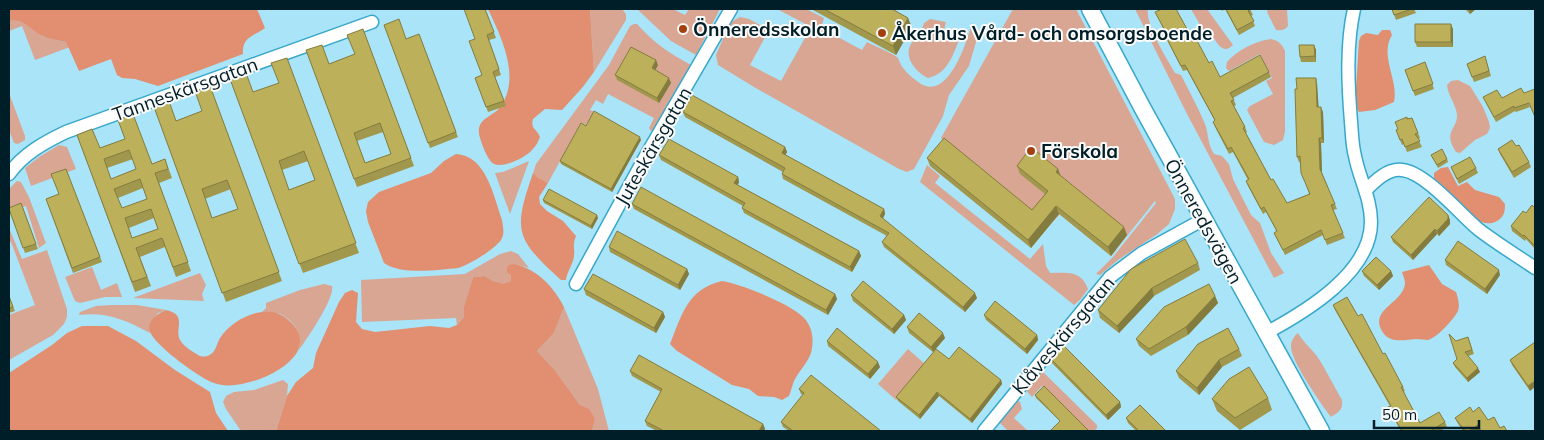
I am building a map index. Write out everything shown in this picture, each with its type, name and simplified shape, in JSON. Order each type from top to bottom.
[{"type":"street","name":"Juteskärsgatan","points":[[576,284],[644,158],[731,9]]},
{"type":"street","name":"Önneredsvägen","points":[[1090,9],[1321,431]]},
{"type":"street","points":[[1266,333],[1313,304],[1349,273],[1361,257],[1370,234],[1371,221],[1366,190],[1354,156],[1349,94],[1349,45],[1354,9]]},
{"type":"street","name":"Tanneskärsgatan","points":[[9,174],[25,155],[66,132],[372,22]]},
{"type":"street","points":[[1366,190],[1376,181],[1396,170],[1418,175],[1480,230],[1535,268]]},
{"type":"street","name":"Klåveskärsgatan","points":[[984,431],[1110,277],[1142,253],[1204,219]]},
{"type":"shaded area","points":[[9,9],[257,9],[265,28],[246,41],[243,54],[158,86],[135,79],[122,78],[117,75],[111,59],[79,71],[66,42],[42,36],[19,21],[9,21]]},
{"type":"shaded area","points":[[488,9],[590,9],[594,72],[562,110],[545,109],[533,119],[533,127],[540,137],[536,145],[525,156],[503,165],[491,162],[479,134],[479,128],[483,121],[501,106],[507,94],[509,82],[507,57]]},
{"type":"shaded area","points":[[590,9],[622,9],[626,14],[626,20],[594,72]]},
{"type":"shaded area","name":"Önneredsskolan","points":[[637,9],[673,9],[685,15],[689,9],[720,9],[696,55],[671,41]]},
{"type":"shaded area","points":[[777,9],[806,9],[824,18],[821,28],[862,50],[867,42],[892,54],[898,58],[903,68],[913,78],[921,84],[931,87],[940,84],[948,76],[961,54],[972,23],[976,27],[976,42],[969,66],[949,95],[943,116],[914,169],[907,172],[899,169],[718,65],[716,55],[731,22],[740,17],[749,19],[769,30],[750,65],[781,81],[811,27]]},
{"type":"shaded area","name":"Förskola","points":[[1013,9],[1076,9],[1175,199],[1175,209],[1169,224],[1100,275],[1096,274],[1113,257],[1156,203],[1155,201],[1111,256],[1060,214],[1047,228],[947,146],[941,138]]},
{"type":"shaded area","points":[[1135,9],[1148,9],[1153,32],[1175,73],[1181,75],[1196,105],[1205,124],[1209,143],[1214,154],[1222,156],[1229,164],[1233,179],[1251,215],[1260,223],[1271,253],[1284,273],[1274,278],[1186,112]]},
{"type":"shaded area","points":[[1191,9],[1207,9],[1233,45],[1226,49],[1222,48],[1210,32],[1203,30]]},
{"type":"shaded area","points":[[1268,9],[1287,9],[1288,26],[1283,30],[1276,30],[1267,12]]},
{"type":"shaded area","points":[[930,19],[946,22],[944,30],[960,37],[949,62],[941,72],[928,78],[920,73],[910,61],[909,51],[924,23]]},
{"type":"shaded area","points":[[9,21],[26,23],[43,37],[66,42],[70,47],[35,60],[22,26],[9,31]]},
{"type":"shaded area","points":[[637,24],[662,47],[691,65],[654,130],[651,131],[649,128],[654,118],[608,94],[603,104],[596,100],[590,110],[594,112],[586,125],[581,123],[548,183],[537,178],[533,173],[536,164],[609,65],[630,26]]},
{"type":"shaded area","points":[[1382,30],[1390,30],[1392,35],[1389,43],[1388,60],[1394,85],[1394,102],[1375,110],[1359,112],[1355,103],[1359,41],[1361,36],[1366,33],[1378,35]]},
{"type":"shaded area","points":[[1271,39],[1280,43],[1285,51],[1285,132],[1283,140],[1274,145],[1264,142],[1247,110],[1250,106],[1273,94],[1266,81],[1272,78],[1260,54],[1229,71],[1226,68],[1227,62],[1241,50],[1253,44]]},
{"type":"shaded area","points":[[1458,80],[1470,86],[1483,107],[1490,128],[1487,134],[1475,140],[1460,153],[1456,152],[1450,139],[1457,115],[1447,85],[1451,81]]},
{"type":"shaded area","points":[[9,93],[25,136],[25,140],[18,144],[14,143],[9,130]]},
{"type":"shaded area","points":[[59,145],[67,147],[76,169],[31,186],[25,168]]},
{"type":"shaded area","points":[[456,154],[466,156],[482,169],[492,189],[502,220],[503,233],[501,240],[493,248],[469,264],[458,268],[409,270],[391,267],[384,263],[368,222],[366,211],[368,202],[379,192],[431,173],[444,161]]},
{"type":"shaded area","points":[[529,161],[510,214],[495,173],[503,172]]},
{"type":"shaded area","points":[[927,165],[940,176],[935,183],[1030,259],[1043,244],[1046,266],[1050,273],[1073,274],[1082,278],[1088,289],[1080,300],[1074,305],[920,182]]},
{"type":"shaded area","points":[[1448,167],[1458,186],[1467,182],[1475,190],[1499,197],[1505,204],[1503,216],[1497,221],[1481,222],[1454,203],[1434,181],[1434,173],[1441,168]]},
{"type":"shaded area","points":[[533,173],[548,183],[539,197],[540,204],[563,221],[576,236],[573,259],[566,280],[561,280],[534,254],[522,233],[522,208]]},
{"type":"shaded area","points":[[17,181],[21,182],[29,197],[46,243],[39,248],[26,206],[9,212],[9,189]]},
{"type":"shaded area","points":[[9,228],[22,259],[47,250],[67,309],[67,317],[64,324],[53,335],[9,360],[9,315],[35,305],[11,242],[9,242]]},
{"type":"shaded area","points":[[511,251],[518,254],[529,268],[515,264],[511,281],[503,285],[485,276],[473,277],[464,306],[464,317],[457,325],[456,318],[362,322],[361,280],[465,274],[500,254]]},
{"type":"shaded area","points":[[515,264],[531,270],[544,280],[555,292],[564,307],[554,333],[537,351],[554,369],[580,405],[589,409],[595,419],[592,431],[276,431],[287,396],[296,382],[313,368],[316,353],[345,293],[352,290],[358,293],[356,322],[362,329],[375,332],[430,326],[449,328],[457,325],[464,317],[464,306],[473,277],[485,276],[503,284],[511,281],[511,275],[507,272],[507,268],[509,265]]},
{"type":"shaded area","points":[[1429,265],[1442,284],[1456,292],[1459,304],[1458,311],[1445,328],[1428,340],[1393,340],[1389,338],[1382,331],[1379,323],[1380,317],[1383,311],[1403,290],[1405,283],[1402,272]]},
{"type":"shaded area","points":[[92,267],[101,290],[117,283],[122,297],[105,297],[80,303],[75,301],[65,277]]},
{"type":"shaded area","points":[[200,273],[206,285],[202,294],[204,301],[133,298]]},
{"type":"shaded area","points":[[722,281],[752,290],[786,305],[802,316],[810,326],[813,339],[811,352],[794,381],[789,396],[782,400],[774,397],[758,396],[749,389],[732,385],[677,351],[670,344],[688,304],[701,290]]},
{"type":"shaded area","points":[[324,284],[332,286],[329,300],[320,318],[299,350],[299,335],[291,321],[280,314],[262,312],[266,308],[266,303],[300,290]]},
{"type":"shaded area","points":[[137,305],[166,310],[158,313],[149,327],[150,333],[116,318],[89,314],[79,315],[80,312],[96,306]]},
{"type":"shaded area","points":[[564,307],[598,389],[609,431],[592,431],[595,419],[580,405],[554,369],[537,351],[554,333]]},
{"type":"shaded area","points":[[166,310],[173,312],[179,319],[179,335],[182,343],[200,356],[204,357],[213,353],[225,331],[241,319],[259,312],[278,313],[294,325],[299,334],[299,349],[290,361],[281,368],[259,379],[235,385],[214,383],[198,375],[166,351],[151,334],[149,325],[153,319]]},
{"type":"shaded area","points":[[82,326],[108,326],[136,341],[175,370],[210,392],[216,413],[228,431],[9,431],[9,373],[67,333]]},
{"type":"shaded area","points":[[1298,333],[1320,360],[1342,400],[1340,410],[1331,417],[1307,382],[1292,353],[1292,342]]},
{"type":"shaded area","points":[[908,349],[926,365],[896,400],[878,384]]},
{"type":"shaded area","points":[[1040,369],[1097,425],[1094,431],[1088,431],[1042,386],[1032,397],[1024,388]]},
{"type":"shaded area","points":[[283,380],[288,384],[287,396],[276,431],[241,431],[223,402],[226,396],[234,392],[254,390]]},
{"type":"shaded area","points":[[1016,400],[1020,402],[1022,409],[1014,418],[1028,431],[1008,431],[998,421]]},
{"type":"building","points":[[464,9],[485,9],[494,32],[487,35],[499,69],[493,72],[504,101],[486,107],[475,78],[482,75],[469,41],[475,39]]},
{"type":"building","name":"Åkerhus Vård- och omsorgsboende","points":[[824,9],[892,9],[908,18],[893,46]]},
{"type":"building","points":[[1162,9],[1176,9],[1192,38],[1195,37],[1209,63],[1212,61],[1220,77],[1260,55],[1269,72],[1230,93],[1234,100],[1231,101],[1271,180],[1273,179],[1287,203],[1310,194],[1301,173],[1300,156],[1297,157],[1295,89],[1297,89],[1296,78],[1316,78],[1317,107],[1321,107],[1320,169],[1335,204],[1331,205],[1343,233],[1325,240],[1321,230],[1283,250],[1274,233],[1277,231],[1264,207],[1261,209],[1246,181],[1249,179],[1231,147],[1228,149],[1213,122],[1215,120],[1185,65],[1181,66],[1167,39],[1169,38],[1155,12]]},
{"type":"building","points":[[1226,9],[1251,9],[1248,11],[1254,21],[1237,30]]},
{"type":"building","points":[[1392,9],[1412,9],[1394,15]]},
{"type":"building","points":[[399,19],[406,39],[419,34],[456,132],[428,143],[384,25]]},
{"type":"building","points":[[1415,24],[1451,24],[1451,42],[1415,42]]},
{"type":"building","points":[[363,29],[411,158],[354,179],[306,50],[322,45],[329,64],[355,54],[347,35]],"holes":[[[380,123],[391,154],[365,163],[354,133]]]},
{"type":"building","points":[[1299,45],[1314,45],[1315,56],[1300,57]]},
{"type":"building","points":[[631,47],[656,60],[652,68],[669,78],[657,98],[615,75]]},
{"type":"building","points":[[1485,56],[1489,71],[1472,77],[1467,64]]},
{"type":"building","points":[[287,58],[356,243],[299,264],[230,79],[246,73],[253,92],[279,83],[271,63]],"holes":[[[304,151],[315,180],[289,190],[279,161]]]},
{"type":"building","points":[[1425,62],[1433,84],[1413,91],[1405,70]]},
{"type":"building","points":[[210,86],[279,272],[222,293],[154,107],[169,101],[176,121],[202,111],[195,91]],"holes":[[[227,180],[238,209],[212,218],[202,189]]]},
{"type":"building","points":[[1521,88],[1524,93],[1535,89],[1535,117],[1529,103],[1514,108],[1514,106],[1494,117],[1483,97],[1497,90],[1502,98]]},
{"type":"building","points":[[692,95],[785,147],[782,153],[884,209],[880,216],[975,293],[963,307],[882,242],[889,233],[782,174],[785,168],[683,112]]},
{"type":"building","points":[[594,111],[640,137],[611,189],[560,161],[581,123],[586,126]]},
{"type":"building","points":[[133,114],[152,164],[165,159],[168,169],[155,173],[188,262],[173,267],[162,238],[136,248],[147,277],[132,282],[77,135],[92,129],[100,148],[125,139],[118,120]],"holes":[[[129,150],[136,169],[111,179],[104,159]],[[140,179],[147,199],[122,208],[114,189]],[[151,209],[158,229],[132,238],[125,218]]]},
{"type":"building","points":[[1407,117],[1407,119],[1412,118],[1418,133],[1415,134],[1420,141],[1405,147],[1396,130],[1398,129],[1395,122]]},
{"type":"building","points":[[944,138],[1032,210],[1048,191],[1017,166],[1031,147],[1058,169],[1056,172],[1124,227],[1108,247],[1056,206],[1028,240],[927,158]]},
{"type":"building","points":[[669,139],[738,177],[734,183],[859,251],[850,267],[742,208],[745,203],[659,155]]},
{"type":"building","points":[[1512,140],[1516,146],[1519,145],[1529,162],[1512,172],[1498,149]]},
{"type":"building","points":[[1442,149],[1447,159],[1437,165],[1431,155]]},
{"type":"building","points":[[1470,157],[1476,168],[1457,179],[1451,167]]},
{"type":"building","points":[[66,169],[100,257],[72,268],[46,199],[59,194],[51,174]]},
{"type":"building","points":[[641,187],[835,294],[826,310],[632,204]]},
{"type":"building","points":[[549,189],[597,215],[591,226],[543,200]]},
{"type":"building","points":[[1429,197],[1448,215],[1448,219],[1437,231],[1435,229],[1411,255],[1391,237]]},
{"type":"building","points":[[21,203],[36,244],[23,248],[9,209]]},
{"type":"building","points":[[1532,205],[1535,208],[1535,246],[1511,226],[1523,211],[1526,213]]},
{"type":"building","points":[[617,231],[687,269],[678,285],[609,247]]},
{"type":"building","points":[[1185,239],[1198,263],[1152,288],[1117,326],[1098,310],[1131,269]]},
{"type":"building","points":[[1458,241],[1499,270],[1485,289],[1445,260]]},
{"type":"building","points":[[1376,257],[1391,271],[1377,285],[1362,271]]},
{"type":"building","points":[[593,274],[663,312],[654,328],[584,289]]},
{"type":"building","points":[[863,281],[904,315],[892,329],[851,295]]},
{"type":"building","points":[[1209,284],[1215,296],[1186,327],[1149,349],[1136,339],[1164,307]]},
{"type":"building","points":[[9,296],[13,307],[9,308]]},
{"type":"building","points":[[1347,297],[1358,316],[1362,314],[1383,354],[1385,353],[1420,423],[1439,412],[1445,422],[1430,431],[1402,431],[1388,407],[1391,406],[1333,305]]},
{"type":"building","points":[[995,301],[1037,335],[1025,349],[984,315]]},
{"type":"building","points":[[919,313],[943,333],[931,347],[907,327]]},
{"type":"building","points":[[837,328],[878,362],[868,374],[827,341]]},
{"type":"building","points":[[1228,328],[1239,349],[1219,360],[1197,388],[1176,371],[1198,344]]},
{"type":"building","points":[[1449,334],[1456,341],[1468,337],[1472,350],[1465,352],[1478,368],[1467,378],[1453,363],[1457,359]]},
{"type":"building","points":[[1535,342],[1535,381],[1528,386],[1510,360]]},
{"type":"building","points":[[1063,345],[1120,402],[1106,415],[1050,358]]},
{"type":"building","points":[[959,347],[1001,380],[970,419],[937,392],[919,415],[896,397],[936,349],[949,359]]},
{"type":"building","points":[[639,355],[763,424],[759,431],[664,431],[645,421],[662,389],[630,371]]},
{"type":"building","points":[[1249,367],[1268,398],[1235,418],[1212,399],[1229,379]]},
{"type":"building","points":[[811,375],[881,431],[793,431],[781,422],[804,393],[799,389]]},
{"type":"building","points":[[1044,386],[1089,431],[1050,431],[1060,421],[1035,395]]},
{"type":"building","points":[[1140,405],[1166,431],[1139,431],[1126,418]]},
{"type":"building","points":[[1470,407],[1473,412],[1479,407],[1488,420],[1494,417],[1500,428],[1504,426],[1507,431],[1481,431],[1478,425],[1469,431],[1465,431],[1455,418]]},
{"type":"place","name":"Önneredsskolan","points":[[683,29]]},
{"type":"place","name":"Åkerhus Vård- och omsorgsboende","points":[[882,33]]},
{"type":"place","name":"Förskola","points":[[1031,151]]}]
